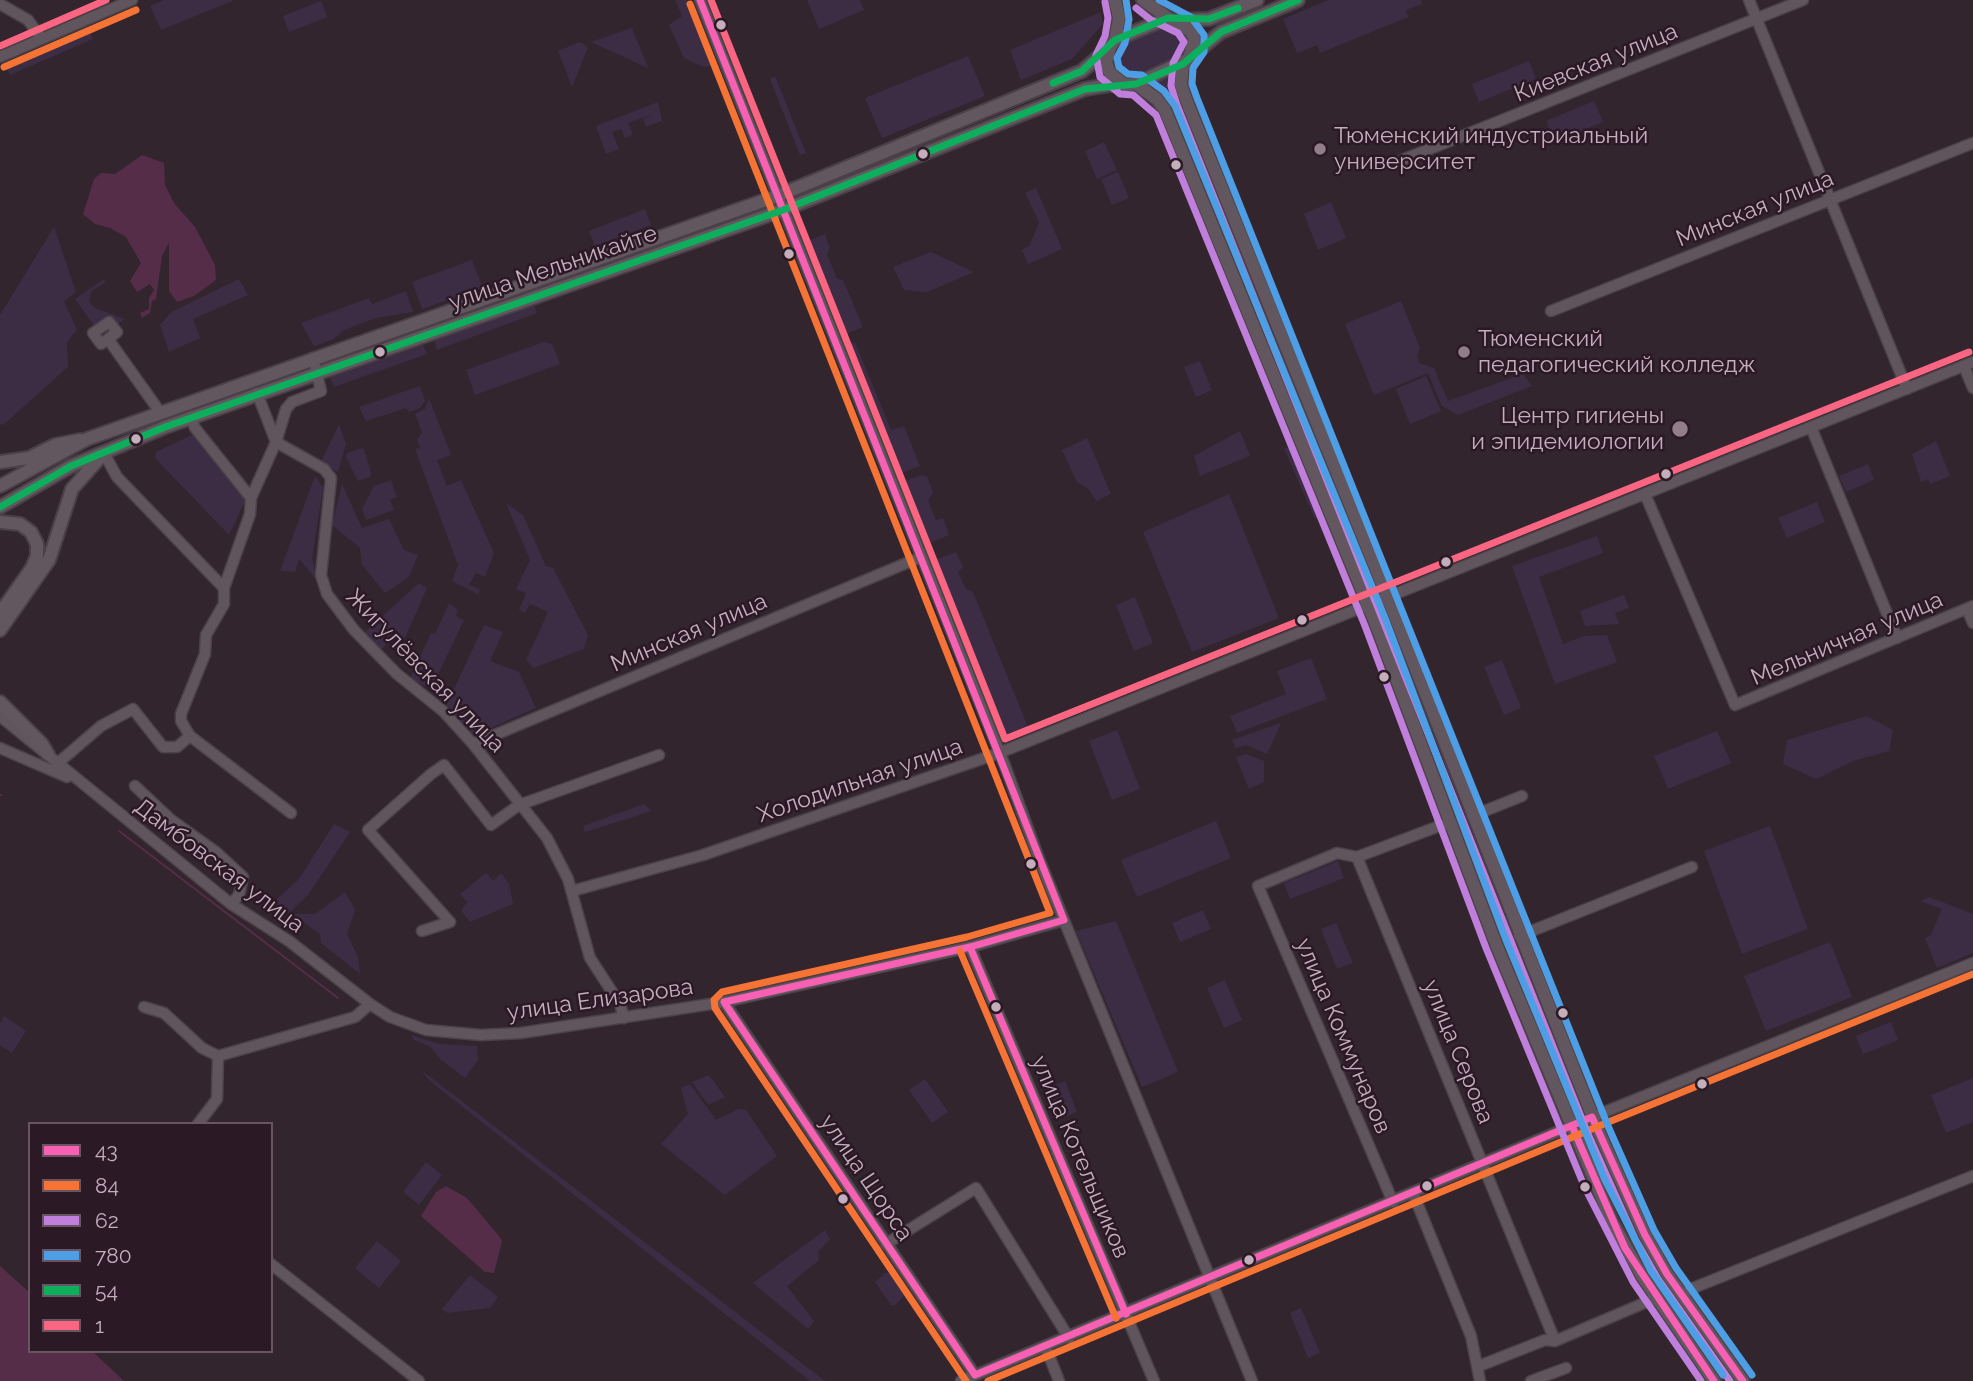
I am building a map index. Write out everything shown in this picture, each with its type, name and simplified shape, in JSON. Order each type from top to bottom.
[{"type":"main road","points":[[1115,0],[1119,18],[1106,64],[1110,73],[1157,99],[1165,110],[1367,605],[1496,944],[1612,1222],[1656,1298],[1714,1381]]},
{"type":"main road","points":[[1143,0],[1185,25],[1194,39],[1181,85],[1187,102],[1387,597],[1592,1117],[1645,1235],[1682,1295],[1743,1381]]},
{"type":"main road","points":[[1172,19],[1209,19],[1257,0]]},
{"type":"main road","points":[[1186,62],[1216,35],[1298,0]]},
{"type":"main road","name":"улица Мельникайте","points":[[0,486],[88,439],[160,412],[777,196],[859,164],[1082,71],[1112,43],[1172,19]]},
{"type":"main road","name":"улица Мельникайте","points":[[0,507],[61,471],[191,417],[783,210],[1084,89],[1131,85],[1186,62]]},
{"type":"main road","points":[[859,164],[864,177]]},
{"type":"main road","points":[[1219,243],[1226,230],[1240,235]]},
{"type":"main road","points":[[1259,344],[1263,348],[1274,348],[1281,335]]},
{"type":"main road","points":[[203,397],[213,401],[209,411]]},
{"type":"main road","points":[[0,462],[29,458],[69,441],[88,439]]},
{"type":"main road","points":[[0,630],[49,560],[72,489],[104,453]]},
{"type":"main road","points":[[0,522],[20,524],[31,532],[37,544],[37,556],[32,568],[0,613]]},
{"type":"main road","points":[[0,702],[42,744],[48,754]]},
{"type":"main road","points":[[1496,944],[1519,936]]},
{"type":"street","points":[[0,57],[132,0]]},
{"type":"street","points":[[700,0],[1064,920],[1252,1381]]},
{"type":"street","points":[[1749,0],[1906,389]]},
{"type":"street","name":"Киевская улица","points":[[1402,160],[1803,0]]},
{"type":"street","points":[[0,4],[28,20],[42,39]]},
{"type":"street","name":"Минская улица","points":[[1551,312],[1973,143]]},
{"type":"street","points":[[108,339],[160,412]]},
{"type":"street","points":[[291,813],[190,736],[181,721],[181,714],[205,654],[206,635],[224,604],[224,588],[250,514],[251,498],[276,442],[284,416],[292,402],[321,391],[313,358]]},
{"type":"street","points":[[1968,364],[1973,387]]},
{"type":"street","name":"Холодильная улица","points":[[572,891],[703,855],[999,753],[1968,364]]},
{"type":"street","points":[[257,393],[276,442]]},
{"type":"street","points":[[191,417],[195,428],[251,498]]},
{"type":"street","points":[[1811,428],[1897,638]]},
{"type":"street","name":"Жигулёвская улица","points":[[276,442],[324,469],[331,478],[321,575],[333,605],[397,674],[429,698],[473,744],[553,847],[572,891],[582,939],[590,958],[620,1004],[624,1018]]},
{"type":"street","points":[[104,453],[117,477],[224,588]]},
{"type":"street","name":"Мельничная улица","points":[[1645,494],[1735,705],[1970,607]]},
{"type":"street","name":"Минская улица","points":[[473,744],[921,557]]},
{"type":"street","points":[[1970,607],[1973,623]]},
{"type":"street","points":[[58,763],[101,726],[133,709],[163,747],[177,747],[190,736]]},
{"type":"street","name":"Дамбовская улица","points":[[0,716],[231,904],[289,941],[390,1017],[426,1030]]},
{"type":"street","points":[[0,748],[81,784]]},
{"type":"street","points":[[422,931],[450,922],[368,830],[443,765],[491,825],[519,805],[659,755]]},
{"type":"street","points":[[135,786],[170,819],[216,852],[243,877],[239,895],[231,904]]},
{"type":"street","points":[[1472,816],[1522,796]]},
{"type":"street","points":[[1357,856],[1450,822]]},
{"type":"street","name":"улица Коммунаров","points":[[1357,856],[1337,853],[1258,886],[1393,1202]]},
{"type":"street","name":"улица Серова","points":[[1357,856],[1555,1341]]},
{"type":"street","points":[[1519,936],[1692,867]]},
{"type":"street","name":"улица Елизарова","points":[[426,1030],[481,1035],[521,1033],[724,1002],[970,947],[1064,920]]},
{"type":"street","name":"улица Котельщиков","points":[[970,947],[1154,1381]]},
{"type":"street","points":[[961,1381],[1046,1348],[1592,1117],[1973,963]]},
{"type":"street","name":"улица Щорса","points":[[724,1002],[975,1375]]},
{"type":"street","points":[[144,1007],[164,1013],[202,1048],[218,1056],[355,1017],[370,1004]]},
{"type":"street","points":[[200,1122],[217,1099],[218,1056]]},
{"type":"street","points":[[1682,1295],[1699,1285],[1973,1176]]},
{"type":"street","points":[[886,1244],[976,1188],[1069,1338]]},
{"type":"street","points":[[1413,1193],[1472,1336],[1480,1381]]},
{"type":"street","points":[[273,1266],[419,1381]]},
{"type":"street","points":[[1479,1366],[1545,1340],[1555,1341],[1656,1298]]},
{"type":"street","points":[[1046,1348],[1059,1381]]},
{"type":"street","points":[[1531,1381],[1566,1368]]},
{"type":"shaded area","points":[[164,0],[232,1],[161,30],[150,6]]},
{"type":"shaded area","points":[[675,0],[687,0],[714,65],[704,67],[684,58],[669,25],[682,16]]},
{"type":"shaded area","points":[[807,0],[860,0],[864,10],[819,29]]},
{"type":"shaded area","points":[[1329,0],[1421,0],[1422,4],[1406,10],[1408,17],[1320,53],[1317,45],[1297,53],[1283,19]]},
{"type":"shaded area","points":[[321,1],[327,17],[289,32],[283,16]]},
{"type":"shaded area","points":[[1101,12],[1103,24],[1072,59],[1021,80],[1010,50]]},
{"type":"shaded area","points":[[1167,25],[1187,36],[1184,55],[1132,78],[1123,77],[1113,67],[1113,53],[1119,45]]},
{"type":"shaded area","points":[[88,28],[93,39],[10,75],[5,64]]},
{"type":"shaded area","points":[[632,28],[648,68],[591,42]]},
{"type":"shaded area","points":[[580,42],[588,47],[572,87],[558,51]]},
{"type":"shaded area","points":[[968,56],[985,96],[882,138],[865,98]]},
{"type":"shaded area","points":[[1529,61],[1536,79],[1479,102],[1472,84]]},
{"type":"shaded area","points":[[1178,73],[1179,99],[1230,225],[1218,228],[1162,96],[1149,85]]},
{"type":"shaded area","points":[[775,76],[806,153],[800,155],[770,79]]},
{"type":"shaded area","points":[[1594,101],[1603,122],[1555,142],[1546,121]]},
{"type":"shaded area","points":[[658,102],[662,121],[646,127],[643,119],[654,114],[628,123],[633,135],[625,138],[621,129],[612,132],[619,149],[606,154],[596,126]]},
{"type":"shaded area","points":[[1104,142],[1117,170],[1097,179],[1085,151]]},
{"type":"shaded area","points":[[142,155],[164,163],[165,185],[174,203],[195,227],[215,265],[216,280],[194,296],[177,302],[169,291],[169,243],[162,256],[156,299],[152,301],[150,313],[142,318],[140,313],[149,309],[149,298],[154,290],[150,284],[137,292],[130,281],[141,263],[126,237],[110,228],[95,224],[83,214],[94,179],[101,173],[115,174]]},
{"type":"shaded area","points":[[1118,172],[1129,198],[1112,205],[1101,179]]},
{"type":"shaded area","points":[[1036,188],[1062,249],[1028,264],[1022,250],[1030,245],[1039,222],[1025,193]]},
{"type":"shaded area","points":[[1331,202],[1346,238],[1318,250],[1304,214]]},
{"type":"shaded area","points":[[645,209],[651,225],[595,246],[589,231]]},
{"type":"shaded area","points":[[54,227],[76,292],[64,301],[77,330],[67,342],[68,367],[3,425],[0,424],[0,315]]},
{"type":"shaded area","points":[[825,234],[830,248],[827,254],[837,279],[843,280],[863,327],[841,336],[804,243]]},
{"type":"shaded area","points":[[1227,234],[1264,308],[1276,337],[1273,343],[1267,341],[1237,276],[1223,237]]},
{"type":"shaded area","points":[[931,252],[974,272],[927,292],[904,290],[893,267]]},
{"type":"shaded area","points":[[472,260],[483,288],[422,309],[412,282]]},
{"type":"shaded area","points":[[104,279],[106,282],[91,291],[89,302],[95,308],[125,319],[116,325],[111,317],[95,327],[75,299]]},
{"type":"shaded area","points":[[239,279],[248,295],[193,319],[200,338],[169,352],[160,325],[171,312]]},
{"type":"shaded area","points":[[406,291],[413,312],[376,318],[344,330],[334,339],[314,346],[301,323],[369,298],[372,304]]},
{"type":"shaded area","points":[[1401,301],[1420,348],[1417,356],[1419,363],[1434,368],[1448,401],[1523,374],[1532,386],[1458,415],[1442,406],[1428,373],[1374,395],[1345,324]]},
{"type":"shaded area","points":[[533,303],[537,313],[437,350],[434,341]]},
{"type":"shaded area","points":[[544,342],[552,344],[560,364],[475,395],[466,370]]},
{"type":"shaded area","points":[[855,342],[891,430],[904,426],[920,466],[897,475],[845,345]]},
{"type":"shaded area","points":[[423,345],[427,354],[334,387],[330,377]]},
{"type":"shaded area","points":[[1281,350],[1375,583],[1373,586],[1368,584],[1350,538],[1334,511],[1270,355]]},
{"type":"shaded area","points":[[1200,361],[1212,390],[1196,397],[1184,367]]},
{"type":"shaded area","points":[[1426,376],[1441,411],[1410,424],[1396,389]]},
{"type":"shaded area","points":[[420,386],[425,401],[420,408],[409,412],[406,408],[366,421],[359,407]]},
{"type":"shaded area","points":[[429,398],[451,455],[437,460],[447,486],[461,480],[494,553],[485,577],[476,573],[469,585],[480,589],[478,594],[452,581],[458,565],[415,449],[420,448],[417,440],[422,432],[415,414],[425,409]]},
{"type":"shaded area","points":[[339,424],[346,444],[338,472],[321,462]]},
{"type":"shaded area","points":[[1240,431],[1250,456],[1200,476],[1194,456]]},
{"type":"shaded area","points":[[192,435],[246,499],[229,535],[155,458],[156,452]]},
{"type":"shaded area","points":[[1087,438],[1111,494],[1096,501],[1089,489],[1077,482],[1062,450]]},
{"type":"shaded area","points":[[1936,441],[1950,476],[1930,484],[1928,479],[1921,482],[1912,454]]},
{"type":"shaded area","points":[[1294,445],[1321,517],[1315,519],[1284,449]]},
{"type":"shaded area","points":[[364,449],[371,473],[370,477],[358,481],[346,457],[347,453]]},
{"type":"shaded area","points":[[1868,464],[1874,480],[1846,492],[1839,476]]},
{"type":"shaded area","points":[[921,475],[927,477],[933,492],[928,501],[936,520],[943,518],[949,535],[929,543],[935,560],[956,552],[963,567],[958,572],[966,589],[973,592],[1028,727],[1026,733],[1013,738],[1002,733],[902,485],[905,481]]},
{"type":"shaded area","points":[[315,476],[323,488],[312,558],[317,580],[299,559],[295,572],[280,571]]},
{"type":"shaded area","points":[[391,480],[397,497],[390,500],[394,510],[366,520],[362,509],[374,486]]},
{"type":"shaded area","points":[[342,484],[362,528],[389,519],[404,550],[418,555],[409,577],[385,593],[362,565],[360,548],[332,525]]},
{"type":"shaded area","points":[[1229,494],[1279,618],[1192,652],[1143,532]]},
{"type":"shaded area","points":[[1817,502],[1825,522],[1787,538],[1778,518]]},
{"type":"shaded area","points":[[506,503],[523,515],[546,566],[553,568],[588,635],[584,649],[533,668],[526,660],[548,612],[530,604],[525,613],[519,610],[526,593],[516,589],[530,560]]},
{"type":"shaded area","points":[[1597,536],[1603,553],[1539,577],[1563,644],[1584,636],[1607,635],[1617,662],[1555,684],[1512,566]]},
{"type":"shaded area","points":[[419,583],[427,588],[404,640],[394,635],[381,650],[365,632]]},
{"type":"shaded area","points":[[1624,595],[1629,608],[1615,613],[1619,624],[1585,626],[1580,611]]},
{"type":"shaded area","points":[[1135,597],[1153,643],[1134,651],[1116,605]]},
{"type":"shaded area","points":[[449,603],[458,610],[456,616],[464,620],[431,689],[410,678],[431,633],[435,634]]},
{"type":"shaded area","points":[[1382,618],[1387,620],[1416,686],[1487,871],[1477,875],[1379,623]]},
{"type":"shaded area","points":[[484,625],[503,632],[490,661],[519,672],[536,708],[470,737],[446,706]]},
{"type":"shaded area","points":[[1311,658],[1327,699],[1237,733],[1230,716],[1286,694],[1277,671]]},
{"type":"shaded area","points":[[1502,660],[1521,708],[1504,715],[1484,667]]},
{"type":"shaded area","points":[[1867,716],[1893,730],[1889,751],[1853,761],[1816,779],[1783,764],[1787,740]]},
{"type":"shaded area","points":[[1281,723],[1267,754],[1246,745],[1236,748],[1232,740]]},
{"type":"shaded area","points":[[1117,730],[1140,789],[1112,800],[1089,741]]},
{"type":"shaded area","points":[[1717,731],[1731,763],[1668,789],[1654,756]]},
{"type":"shaded area","points":[[1246,754],[1264,761],[1264,782],[1249,789],[1236,757]]},
{"type":"shaded area","points":[[644,804],[652,811],[585,832],[583,826]]},
{"type":"shaded area","points":[[1216,821],[1231,858],[1137,897],[1121,860]]},
{"type":"shaded area","points":[[334,824],[350,832],[308,895],[289,913],[274,902],[299,879]]},
{"type":"shaded area","points":[[1770,826],[1808,929],[1742,954],[1704,851]]},
{"type":"shaded area","points":[[1442,836],[1450,840],[1478,910],[1474,914]]},
{"type":"shaded area","points":[[1338,861],[1344,878],[1290,899],[1284,883]]},
{"type":"shaded area","points":[[486,873],[493,881],[501,873],[510,887],[507,890],[510,888],[513,904],[470,922],[461,911],[467,902],[460,894]]},
{"type":"shaded area","points":[[1489,875],[1507,920],[1505,926],[1499,924],[1479,879]]},
{"type":"shaded area","points":[[345,892],[355,910],[347,934],[358,957],[360,974],[321,943],[320,934],[292,914],[315,914]]},
{"type":"shaded area","points":[[1929,897],[1973,914],[1973,953],[1937,968],[1925,938],[1931,935],[1942,909],[1920,901]]},
{"type":"shaded area","points":[[1203,910],[1211,929],[1180,942],[1172,923]]},
{"type":"shaded area","points":[[1116,921],[1178,1072],[1142,1087],[1076,931]]},
{"type":"shaded area","points":[[1336,923],[1353,963],[1337,969],[1321,929]]},
{"type":"shaded area","points":[[1830,942],[1852,997],[1766,1031],[1744,976]]},
{"type":"shaded area","points":[[1512,953],[1517,955],[1529,977],[1577,1098],[1572,1100],[1551,1051],[1540,1035],[1510,958]]},
{"type":"shaded area","points":[[1225,980],[1242,1020],[1224,1028],[1207,988]]},
{"type":"shaded area","points":[[4,1016],[26,1031],[12,1053],[0,1045],[0,1023]]},
{"type":"shaded area","points":[[1891,1022],[1898,1040],[1863,1054],[1856,1036]]},
{"type":"shaded area","points":[[411,1035],[439,1044],[477,1046],[478,1060],[465,1078],[440,1059],[431,1047],[414,1040]]},
{"type":"shaded area","points":[[420,1069],[825,1381],[810,1381],[430,1081]]},
{"type":"shaded area","points":[[709,1075],[725,1097],[708,1105],[692,1082]]},
{"type":"shaded area","points":[[1973,1078],[1973,1122],[1946,1133],[1931,1095]]},
{"type":"shaded area","points":[[925,1079],[948,1112],[932,1123],[909,1090]]},
{"type":"shaded area","points":[[1065,1081],[1077,1112],[1059,1120],[1053,1107],[1066,1101],[1053,1105],[1047,1089]]},
{"type":"shaded area","points":[[690,1084],[716,1120],[739,1109],[746,1110],[777,1156],[725,1195],[661,1144],[688,1114],[681,1088]]},
{"type":"shaded area","points":[[1587,1130],[1591,1132],[1639,1238],[1671,1291],[1735,1381],[1721,1381],[1662,1295],[1605,1189],[1584,1137]]},
{"type":"shaded area","points":[[426,1162],[442,1175],[419,1205],[403,1192]]},
{"type":"shaded area","points":[[446,1186],[467,1198],[502,1241],[494,1273],[485,1272],[421,1216],[436,1192]]},
{"type":"shaded area","points":[[825,1230],[830,1239],[819,1251],[818,1261],[787,1286],[814,1321],[808,1329],[753,1283]]},
{"type":"shaded area","points":[[377,1241],[401,1261],[379,1288],[355,1268]]},
{"type":"shaded area","points":[[0,1266],[28,1291],[28,1353],[94,1353],[124,1381],[0,1381]]},
{"type":"shaded area","points":[[885,1273],[890,1273],[904,1296],[895,1305],[891,1305],[875,1282]]},
{"type":"shaded area","points":[[470,1275],[498,1297],[490,1308],[447,1313],[442,1309]]},
{"type":"shaded area","points":[[1301,1308],[1320,1353],[1308,1358],[1290,1313]]},
{"type":"waterway","points":[[119,831],[338,998]]},
{"type":"transit line","name":"1","points":[[0,46],[106,0]]},
{"type":"transit line","name":"43","points":[[700,0],[1064,920],[970,947],[724,1002],[975,1375],[1592,1117],[1645,1235],[1667,1274],[1743,1381]]},
{"type":"transit line","name":"1","points":[[711,0],[1005,739],[1969,352]]},
{"type":"transit line","name":"780","points":[[1126,0],[1129,19],[1125,43],[1117,58],[1119,67],[1128,74],[1142,75],[1164,91],[1175,106],[1385,618],[1506,940],[1605,1180],[1651,1271],[1723,1375]]},
{"type":"transit line","name":"780","points":[[1159,0],[1191,17],[1204,35],[1204,52],[1193,68],[1192,84],[1197,98],[1608,1126],[1654,1230],[1676,1268],[1752,1375]]},
{"type":"transit line","name":"54","points":[[0,507],[71,466],[165,427],[783,210],[1085,89],[1136,84],[1183,64],[1221,32],[1298,0]]},
{"type":"transit line","name":"62","points":[[1105,2],[1108,18],[1105,36],[1096,55],[1100,77],[1120,94],[1133,95],[1156,115],[1365,626],[1486,948],[1585,1188],[1633,1282],[1701,1381]]},
{"type":"transit line","name":"84","points":[[690,4],[1050,913],[967,937],[722,992],[714,1000],[715,1008],[966,1381]]},
{"type":"transit line","name":"62","points":[[1136,8],[1151,20],[1178,33],[1184,42],[1173,63],[1171,86],[1177,105],[1588,1134],[1635,1239],[1658,1279],[1730,1381]]},
{"type":"transit line","name":"54","points":[[1053,83],[1082,71],[1115,40],[1168,18],[1209,19],[1238,8]]},
{"type":"transit line","name":"84","points":[[4,67],[136,10]]},
{"type":"transit line","name":"43","points":[[970,947],[1126,1314]]},
{"type":"transit line","name":"84","points":[[960,951],[1116,1318]]},
{"type":"transit line","name":"84","points":[[988,1381],[1611,1121],[1973,974]]},
{"type":"transit line","name":"43","points":[[1572,1126],[1625,1248],[1714,1381]]},
{"type":"place","name":"Тюменский индустриальный университет","points":[[1320,149]]},
{"type":"place","name":"Тюменский педагогический колледж","points":[[1464,352]]},
{"type":"place","name":"Центр гигиены и эпидемиологии","points":[[1680,429]]}]
